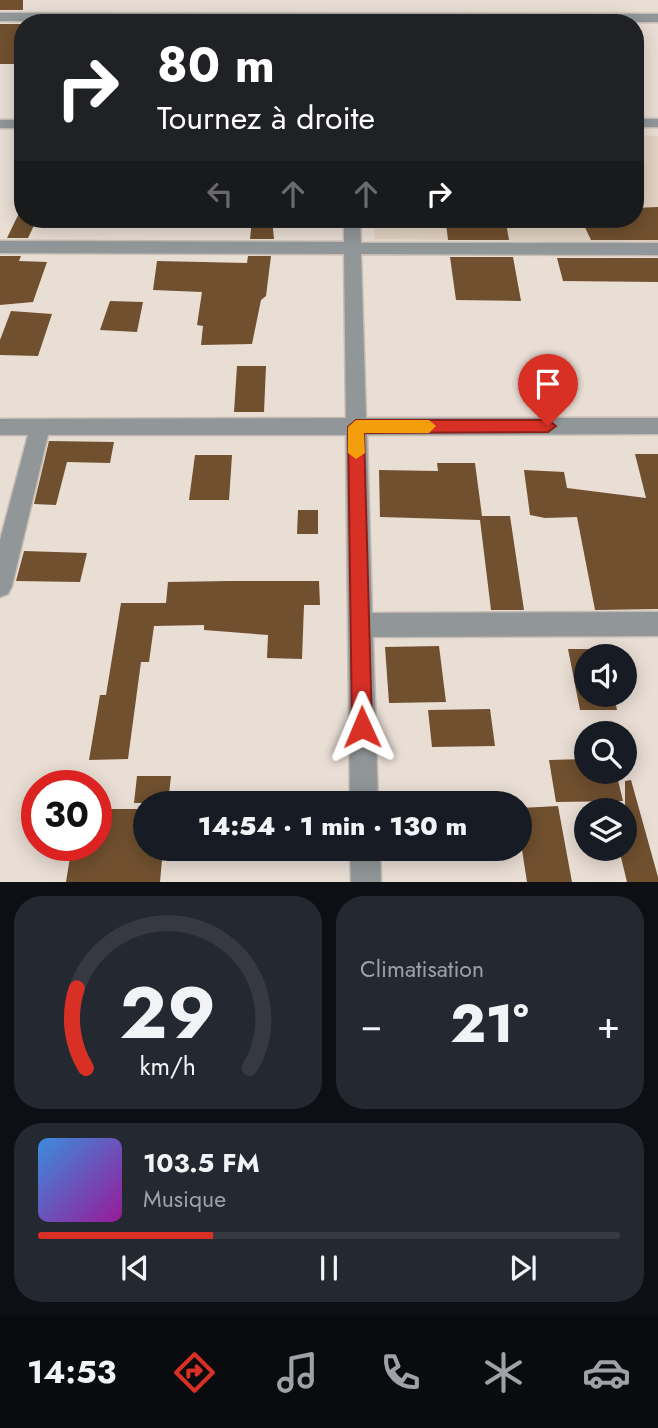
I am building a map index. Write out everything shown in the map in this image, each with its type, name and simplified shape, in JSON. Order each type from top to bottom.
[{"type":"street","points":[[352,228],[364,791]]},
{"type":"street","points":[[0,247],[658,249]]},
{"type":"street","points":[[0,428],[658,426]]},
{"type":"street","points":[[0,586],[40,427]]},
{"type":"street","points":[[360,625],[658,624]]},
{"type":"street","points":[[365,861],[366,882]]},
{"type":"shaded area","points":[[644,135],[658,136],[658,242],[375,239],[374,228],[644,228]]},
{"type":"building","points":[[0,0],[23,0],[23,10],[0,10]]},
{"type":"building","points":[[0,24],[14,24],[14,64],[0,64]]},
{"type":"building","points":[[658,207],[658,240],[591,240],[585,228],[644,228],[644,208]]},
{"type":"building","points":[[14,224],[14,228],[33,228],[28,238],[7,238]]},
{"type":"building","points":[[251,228],[273,228],[274,239],[250,239]]},
{"type":"building","points":[[447,228],[507,228],[509,240],[448,240]]},
{"type":"building","points":[[0,256],[21,256],[19,261],[47,262],[33,302],[0,305]]},
{"type":"building","points":[[248,256],[271,256],[266,296],[261,300],[252,344],[201,345],[203,326],[197,325],[202,292],[153,290],[157,261],[247,263]]},
{"type":"building","points":[[450,257],[513,257],[521,301],[456,300]]},
{"type":"building","points":[[557,258],[658,258],[658,282],[563,281]]},
{"type":"building","points":[[110,301],[143,302],[137,332],[100,330]]},
{"type":"building","points":[[11,311],[52,314],[38,356],[0,355],[0,340]]},
{"type":"building","points":[[237,366],[266,366],[264,412],[234,412]]},
{"type":"building","points":[[49,441],[114,442],[110,463],[67,462],[56,505],[34,504]]},
{"type":"building","points":[[635,454],[658,454],[658,609],[595,610],[577,517],[545,518],[530,515],[524,470],[564,472],[567,488],[646,498]]},
{"type":"building","points":[[195,455],[232,455],[229,500],[189,500]]},
{"type":"building","points":[[437,463],[475,463],[482,516],[510,516],[524,610],[491,610],[480,520],[380,517],[379,470],[438,471]]},
{"type":"building","points":[[298,510],[318,510],[318,534],[297,534]]},
{"type":"building","points":[[24,551],[87,553],[80,582],[16,581]]},
{"type":"building","points":[[319,581],[320,605],[304,605],[302,659],[267,658],[268,635],[204,630],[204,625],[154,626],[149,662],[141,662],[128,759],[89,760],[100,695],[106,695],[121,603],[166,603],[168,582]]},
{"type":"building","points":[[439,646],[446,702],[389,703],[385,647]]},
{"type":"building","points":[[568,649],[574,649],[574,680]]},
{"type":"building","points":[[579,707],[616,707],[617,710],[580,710]]},
{"type":"building","points":[[490,709],[495,746],[432,747],[428,710]]},
{"type":"building","points":[[574,759],[574,784],[619,784],[622,798],[574,798],[574,802],[556,802],[549,760]]},
{"type":"building","points":[[137,776],[171,776],[169,791],[135,791]]},
{"type":"building","points":[[625,784],[632,784],[636,798],[625,798]]},
{"type":"building","points":[[637,802],[658,882],[627,882],[622,861],[637,861]]},
{"type":"building","points":[[558,806],[572,882],[527,882],[524,861],[532,861],[532,807]]},
{"type":"building","points":[[112,809],[133,809],[133,861],[162,861],[160,882],[66,882],[69,861],[112,861]]},
{"type":"slow traffic","points":[[356,453],[356,427],[429,426]]},
{"type":"route","points":[[362,727],[356,427],[548,426]]}]
